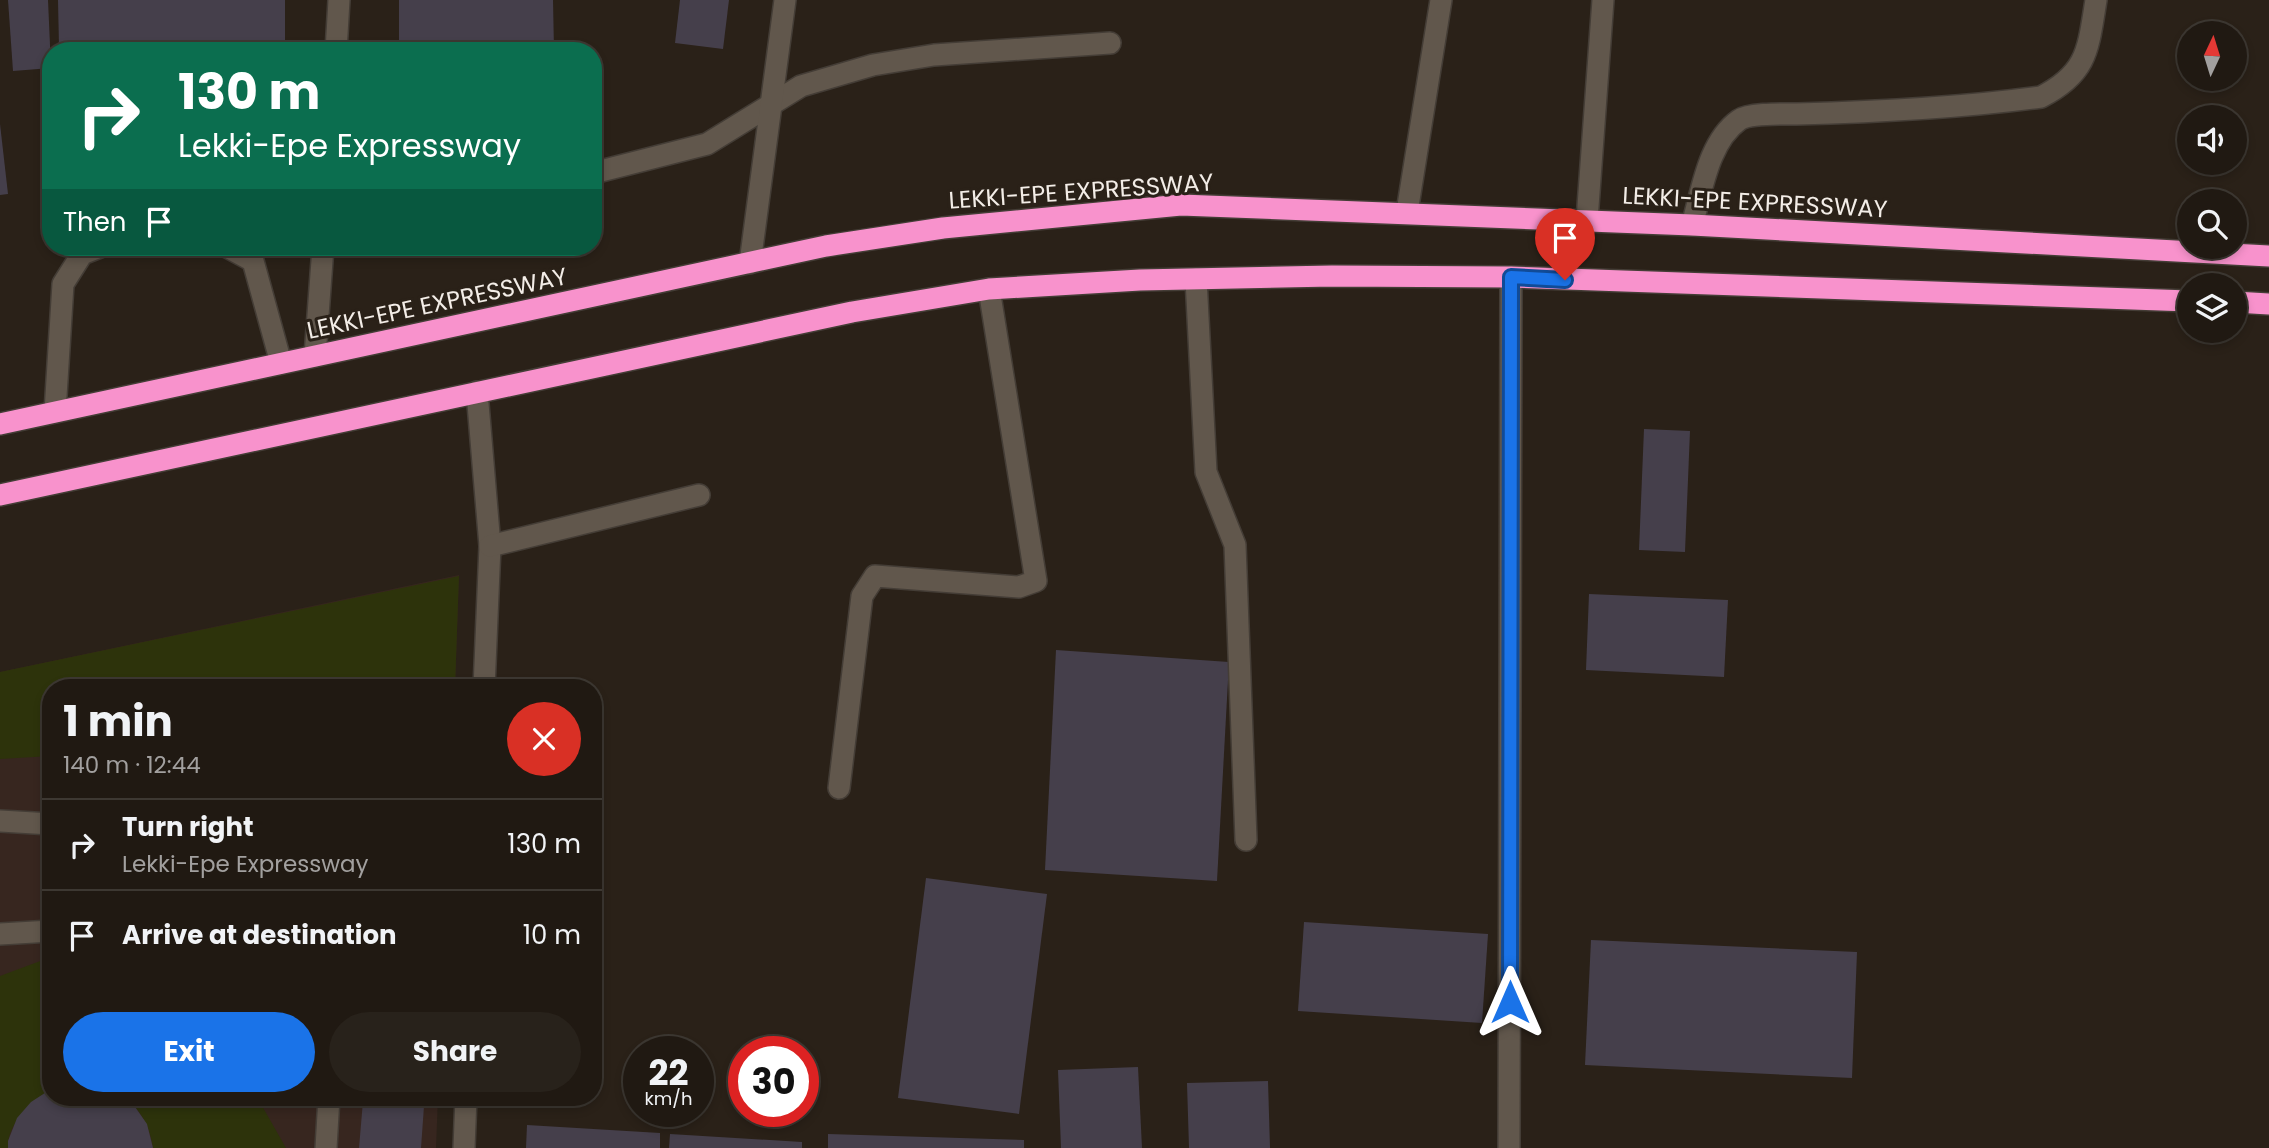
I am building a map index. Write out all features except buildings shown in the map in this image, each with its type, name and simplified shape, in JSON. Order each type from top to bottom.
[{"type":"highway","name":"LEKKI-EPE EXPRESSWAY","points":[[0,424],[826,246],[943,228],[1181,205],[1587,220],[2269,256]]},
{"type":"highway","points":[[0,495],[852,312],[989,289],[1196,279],[1511,277],[2177,301]]},
{"type":"highway","points":[[2247,303],[2269,304]]},
{"type":"street","points":[[337,42],[340,0]]},
{"type":"street","points":[[750,263],[785,0]]},
{"type":"street","points":[[1407,212],[1441,0]]},
{"type":"street","points":[[1587,220],[1603,0]]},
{"type":"street","points":[[1692,225],[1712,158],[1723,135],[1741,118],[1776,114],[1872,112],[2041,97],[2064,85],[2080,68],[2090,40],[2096,0]]},
{"type":"street","points":[[602,171],[707,144],[801,86],[873,65],[934,55],[1110,44]]},
{"type":"street","points":[[55,412],[64,284],[81,256]]},
{"type":"street","points":[[244,256],[253,261],[281,363]]},
{"type":"street","points":[[315,356],[322,256]]},
{"type":"street","points":[[1508,1148],[1511,277]]},
{"type":"street","points":[[1196,279],[1206,472],[1235,545],[1246,840]]},
{"type":"street","points":[[839,788],[862,596],[867,584],[875,576],[1019,587],[1036,581],[989,289]]},
{"type":"street","points":[[477,392],[490,546],[484,679]]},
{"type":"street","points":[[490,546],[699,495]]},
{"type":"street","points":[[0,821],[42,823]]},
{"type":"street","points":[[0,934],[42,932]]},
{"type":"street","points":[[326,1148],[328,1106]]},
{"type":"street","points":[[464,1148],[466,1106]]},
{"type":"shaded area","points":[[459,575],[455,679],[42,679],[42,1106],[438,1106],[436,1148],[0,1148],[0,672]]},
{"type":"green space","points":[[459,576],[455,679],[42,679],[42,757],[0,759],[0,672]]},
{"type":"green space","points":[[42,960],[42,1097],[16,1122],[8,1148],[0,1148],[0,976]]},
{"type":"green space","points":[[262,1106],[286,1148],[153,1148],[144,1119],[135,1107]]},
{"type":"route","points":[[1510,1002],[1511,277],[1565,280]]}]
